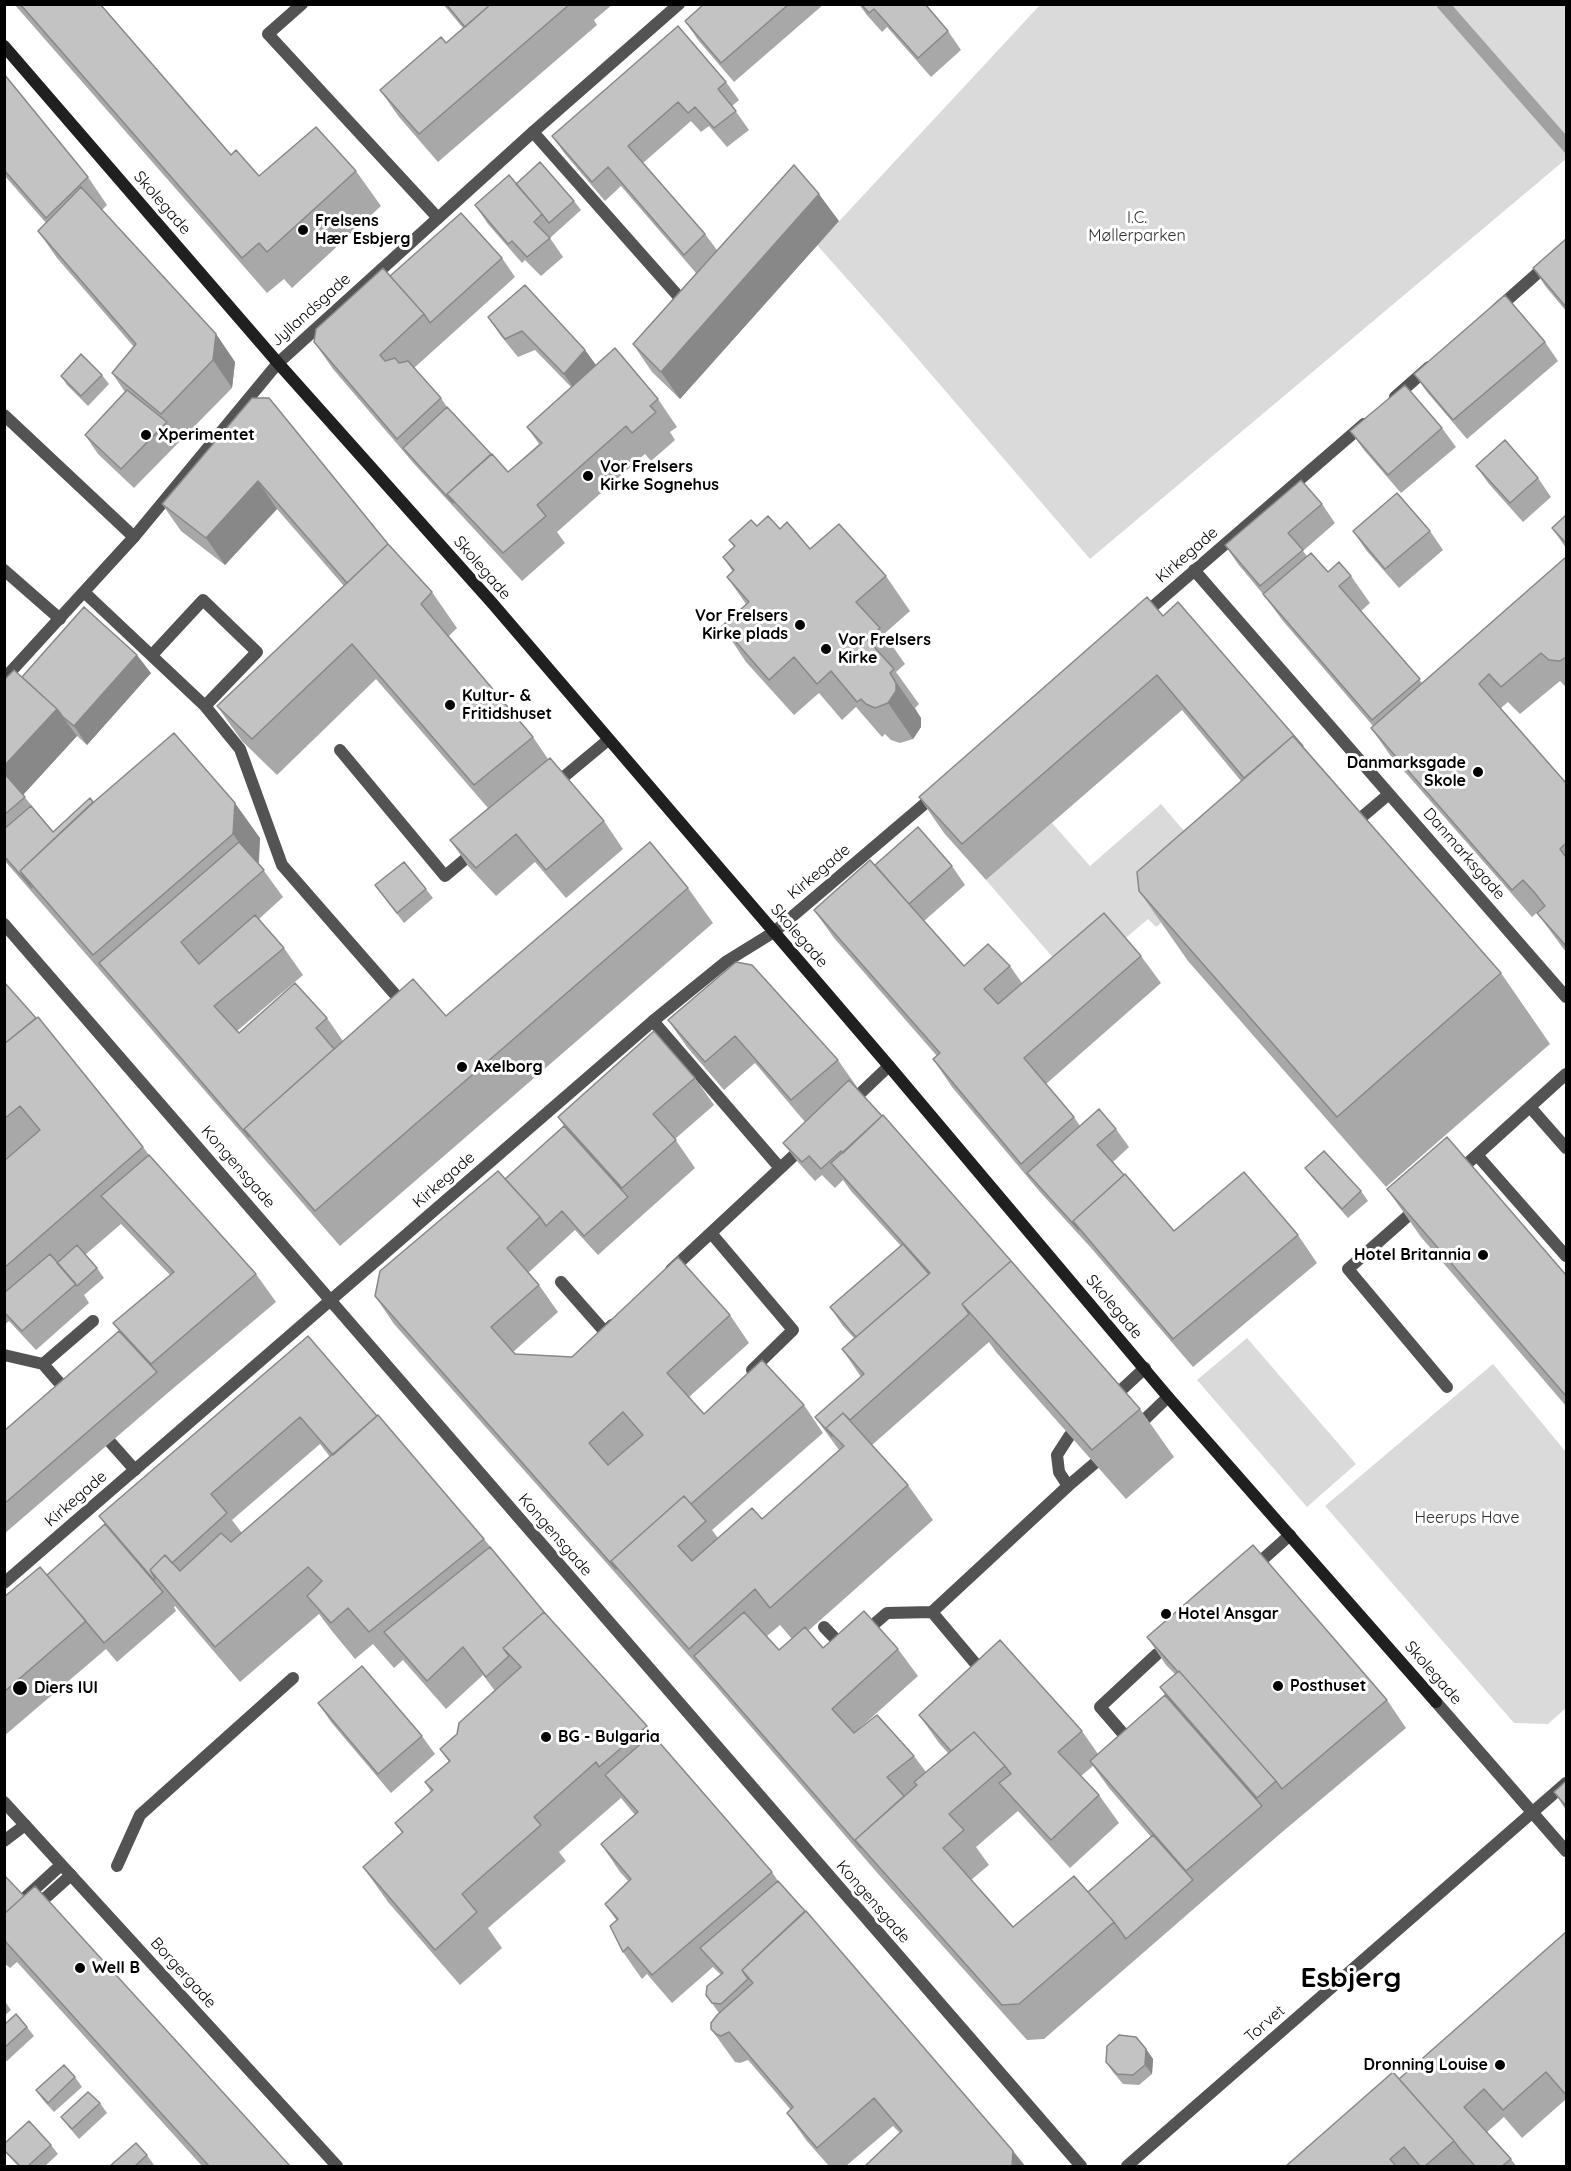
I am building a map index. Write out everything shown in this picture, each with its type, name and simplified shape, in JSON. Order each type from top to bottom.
[{"type":"street","points":[[302,4],[268,34],[438,218]]},
{"type":"street","name":"Jyllandsgade","points":[[4,679],[134,537],[278,363],[533,132],[679,4]]},
{"type":"street","name":"Skolegade","points":[[4,46],[278,363],[493,604],[889,1066],[1168,1397],[1566,1851]]},
{"type":"street","points":[[533,132],[690,308]]},
{"type":"street","points":[[1485,319],[1566,249]]},
{"type":"street","name":"Kirkegade","points":[[1133,623],[1439,358]]},
{"type":"street","points":[[4,415],[134,537]]},
{"type":"street","points":[[4,570],[60,619]]},
{"type":"street","name":"Danmarksgade","points":[[1194,570],[1566,997]]},
{"type":"street","points":[[84,592],[205,706],[240,749],[282,865],[414,1017]]},
{"type":"street","points":[[152,655],[203,600],[257,652],[205,706]]},
{"type":"street","points":[[545,793],[608,740]]},
{"type":"street","points":[[340,750],[445,876],[482,846]]},
{"type":"street","name":"Kirkegade","points":[[4,1583],[652,1021],[727,961],[774,932],[943,788]]},
{"type":"street","points":[[1356,822],[1389,794]]},
{"type":"street","name":"Kongensgade","points":[[4,924],[1081,2166]]},
{"type":"street","points":[[652,1021],[780,1168]]},
{"type":"street","points":[[839,1113],[889,1066]]},
{"type":"street","points":[[1451,1178],[1566,1074]]},
{"type":"street","points":[[1530,1107],[1566,1148]]},
{"type":"street","points":[[662,1278],[813,1137]]},
{"type":"street","points":[[1477,1155],[1566,1256]]},
{"type":"street","points":[[1425,1201],[1348,1269],[1448,1387]]},
{"type":"street","points":[[711,1233],[793,1330],[743,1379]]},
{"type":"street","points":[[561,1282],[605,1332],[621,1316]]},
{"type":"street","points":[[44,1364],[93,1321]]},
{"type":"street","points":[[4,1355],[44,1364],[75,1401]]},
{"type":"street","points":[[1118,1392],[1145,1368]]},
{"type":"street","points":[[1143,1421],[1168,1397]]},
{"type":"street","points":[[1068,1486],[1059,1472],[1057,1455],[1070,1435]]},
{"type":"street","points":[[111,1443],[135,1470]]},
{"type":"street","points":[[824,1627],[845,1649],[887,1613],[932,1612],[1095,1463]]},
{"type":"street","points":[[1239,1580],[1290,1534]]},
{"type":"street","points":[[932,1612],[991,1681]]},
{"type":"street","points":[[1136,1748],[1100,1707],[1157,1654]]},
{"type":"street","points":[[117,1866],[140,1815],[293,1678]]},
{"type":"street","name":"Torvet","points":[[1127,2166],[1566,1782]]},
{"type":"street","name":"Borgergade","points":[[4,1802],[337,2166]]},
{"type":"street","points":[[4,1841],[25,1825]]},
{"type":"street","points":[[4,1917],[61,1865]]},
{"type":"street","points":[[32,1910],[71,1875]]},
{"type":"green space","name":"I.C. Møllerparken","points":[[1040,5],[1566,5],[1566,159],[1090,559],[817,245]]},
{"type":"green space","points":[[1161,804],[1220,873],[1156,927],[1148,919],[1074,982],[986,880],[1052,823],[1090,866]]},
{"type":"green space","points":[[1247,1338],[1356,1464],[1307,1507],[1197,1380]]},
{"type":"green space","name":"Heerups Have","points":[[1493,1364],[1566,1452],[1566,1708],[1548,1724],[1514,1723],[1325,1506]]},
{"type":"shaded area","points":[[1452,5],[1566,135],[1566,154],[1437,7]]},
{"type":"building","points":[[20,4],[100,4],[231,155],[236,150],[259,176],[316,127],[356,171],[267,252],[259,243],[242,258]]},
{"type":"building","points":[[446,4],[491,4],[465,27]]},
{"type":"building","points":[[491,4],[570,4],[419,134],[380,90],[441,37],[446,43]]},
{"type":"building","points":[[704,4],[789,4],[721,63],[685,21]]},
{"type":"building","points":[[861,4],[925,4],[948,31],[918,58],[874,9],[869,13]]},
{"type":"building","points":[[678,26],[726,82],[718,89],[736,111],[714,128],[695,107],[688,113],[678,102],[628,146],[705,234],[684,255],[608,167],[592,182],[552,136]]},
{"type":"building","points":[[4,74],[88,177],[46,218],[4,170]]},
{"type":"building","points":[[540,162],[574,201],[549,223],[516,184]]},
{"type":"building","points":[[794,165],[819,194],[661,372],[633,344]]},
{"type":"building","points":[[509,175],[542,214],[534,222],[550,238],[527,257],[512,241],[508,244],[475,205]]},
{"type":"building","points":[[81,187],[216,334],[213,360],[161,414],[112,373],[136,344],[38,231]]},
{"type":"building","points":[[461,213],[502,258],[430,323],[390,276]]},
{"type":"building","points":[[1566,239],[1566,307],[1533,268]]},
{"type":"building","points":[[383,268],[424,314],[380,355],[385,361],[395,358],[399,363],[408,361],[441,398],[397,439],[314,342],[316,329]]},
{"type":"building","points":[[525,285],[585,350],[564,374],[522,331],[505,339],[488,317]]},
{"type":"building","points":[[1505,295],[1545,342],[1453,420],[1414,374]]},
{"type":"building","points":[[615,348],[658,399],[650,406],[656,412],[632,433],[626,426],[537,505],[546,516],[503,553],[447,494],[492,454],[508,472],[542,443],[527,427]]},
{"type":"building","points":[[81,354],[102,375],[81,396],[61,376]]},
{"type":"building","points":[[1405,385],[1442,428],[1388,475],[1350,431]]},
{"type":"building","points":[[127,390],[167,422],[121,469],[85,435]]},
{"type":"building","points":[[252,398],[269,398],[388,544],[347,583],[258,481],[206,538],[162,504]]},
{"type":"building","points":[[447,407],[491,454],[447,494],[453,503],[403,448]]},
{"type":"building","points":[[1505,440],[1538,478],[1510,503],[1476,466]]},
{"type":"building","points":[[1301,480],[1322,504],[1288,533],[1303,550],[1260,586],[1225,545]]},
{"type":"building","points":[[1397,493],[1430,531],[1385,569],[1353,531]]},
{"type":"building","points":[[1566,515],[1566,543],[1552,528]]},
{"type":"building","name":"Vor Frelsers Kirke","points":[[768,516],[780,529],[787,522],[810,549],[839,524],[886,576],[856,602],[880,628],[867,639],[894,669],[890,673],[896,683],[896,691],[888,703],[875,708],[861,699],[857,702],[831,671],[817,684],[794,657],[769,680],[722,626],[749,602],[727,577],[734,570],[723,557],[735,546],[729,540],[751,520],[757,526]]},
{"type":"building","points":[[388,544],[432,592],[421,604],[533,737],[474,785],[352,644],[252,739],[217,706]]},
{"type":"building","points":[[1311,553],[1328,572],[1339,562],[1351,576],[1339,586],[1420,679],[1372,720],[1263,594]]},
{"type":"building","name":"Danmarksgade Skole","points":[[1566,557],[1566,657],[1560,661],[1549,660],[1541,653],[1501,687],[1489,674],[1479,684],[1566,783],[1566,843],[1560,849],[1566,857],[1566,946],[1537,913],[1545,906],[1534,892],[1523,880],[1512,890],[1371,728]]},
{"type":"building","points":[[1147,597],[1163,616],[1178,602],[1303,746],[1293,736],[1244,778],[1157,675],[962,844],[919,797]]},
{"type":"building","points":[[84,607],[137,655],[74,726],[22,677]]},
{"type":"building","points":[[14,670],[57,709],[4,766],[4,680]]},
{"type":"building","points":[[174,733],[235,803],[233,834],[93,955],[20,871],[95,801]]},
{"type":"building","points":[[1293,736],[1501,973],[1337,1117],[1139,891],[1137,872]]},
{"type":"building","points":[[550,758],[604,821],[546,870],[516,834],[476,868],[450,840]]},
{"type":"building","points":[[4,773],[25,797],[4,815]]},
{"type":"building","points":[[90,798],[93,802],[20,871],[32,888],[4,856],[4,829],[31,806],[53,832]]},
{"type":"building","points":[[918,827],[952,866],[909,904],[875,865]]},
{"type":"building","points":[[239,842],[264,870],[181,942],[199,964],[255,915],[284,948],[214,1006],[239,1033],[295,983],[327,1018],[316,1028],[334,1049],[244,1129],[249,1137],[99,963]]},
{"type":"building","points":[[650,842],[688,888],[315,1211],[244,1129],[413,979],[446,1016]]},
{"type":"building","points":[[870,860],[964,966],[988,944],[1010,966],[984,989],[998,1004],[1104,913],[1141,956],[1024,1058],[1074,1117],[1021,1164],[933,1059],[940,1053],[814,910]]},
{"type":"building","points":[[404,862],[426,889],[397,913],[375,885]]},
{"type":"building","points":[[736,962],[752,965],[838,1060],[791,1100],[735,1036],[705,1062],[668,1020]]},
{"type":"building","points":[[4,982],[36,1018],[4,1044]]},
{"type":"building","points":[[38,1017],[143,1147],[4,1268],[4,1161],[40,1130],[20,1106],[4,1119],[4,1044]]},
{"type":"building","points":[[654,1031],[695,1078],[653,1114],[676,1140],[622,1188],[558,1117]]},
{"type":"building","points":[[849,1080],[882,1116],[843,1153],[841,1151],[821,1169],[809,1156],[802,1162],[783,1143]]},
{"type":"building","points":[[1099,1109],[1116,1129],[1097,1145],[1124,1175],[1073,1221],[1079,1230],[1027,1173]]},
{"type":"building","points":[[883,1115],[1019,1270],[1011,1261],[962,1304],[969,1314],[850,1420],[843,1413],[826,1428],[832,1436],[815,1417],[864,1374],[842,1349],[930,1273],[831,1163]]},
{"type":"building","points":[[564,1126],[628,1197],[584,1236],[562,1211],[546,1226],[505,1179]]},
{"type":"building","points":[[1447,1137],[1566,1275],[1566,1396],[1387,1189]]},
{"type":"building","points":[[1324,1151],[1361,1191],[1342,1209],[1305,1168]]},
{"type":"building","points":[[149,1155],[256,1274],[151,1364],[113,1323],[174,1272],[101,1196]]},
{"type":"building","points":[[498,1171],[540,1217],[507,1248],[539,1285],[491,1327],[515,1354],[572,1357],[678,1257],[730,1315],[667,1373],[704,1414],[762,1360],[804,1405],[691,1504],[684,1496],[611,1561],[616,1569],[375,1296],[380,1271]],"holes":[[[623,1412],[643,1435],[608,1465],[589,1443]]]},
{"type":"building","points":[[1244,1172],[1298,1235],[1173,1339],[1073,1221],[1125,1174],[1174,1231]]},
{"type":"building","points":[[903,1244],[929,1274],[856,1337],[830,1307]]},
{"type":"building","points":[[77,1245],[97,1268],[77,1286],[57,1263]]},
{"type":"building","points":[[50,1254],[76,1284],[22,1331],[4,1312],[4,1293]]},
{"type":"building","points":[[1011,1261],[1140,1409],[1092,1450],[962,1304]]},
{"type":"building","points":[[119,1331],[157,1372],[4,1504],[4,1431]]},
{"type":"building","points":[[308,1336],[377,1416],[333,1455],[300,1417],[211,1494],[227,1513],[172,1563],[165,1555],[150,1570],[154,1580],[99,1516]]},
{"type":"building","points":[[843,1413],[908,1485],[770,1608],[755,1589],[689,1649],[611,1561],[684,1496],[706,1521],[678,1546],[692,1561],[752,1508],[762,1519],[844,1446],[826,1428]]},
{"type":"building","points":[[378,1415],[484,1539],[369,1632],[348,1608],[331,1623],[307,1596],[322,1581],[308,1567],[215,1647],[150,1570],[165,1555],[180,1571],[221,1533],[231,1542]]},
{"type":"building","points":[[105,1524],[163,1592],[104,1643],[47,1575]]},
{"type":"building","name":"Posthuset","points":[[1253,1545],[1387,1700],[1282,1789],[1147,1637]]},
{"type":"building","points":[[490,1547],[544,1612],[503,1648],[509,1656],[486,1677],[463,1647],[427,1681],[384,1632]]},
{"type":"building","points":[[40,1567],[86,1621],[4,1692],[4,1597]]},
{"type":"building","points":[[864,1611],[898,1649],[832,1709],[854,1733],[877,1715],[914,1756],[887,1777],[904,1796],[855,1840],[861,1848],[694,1656],[744,1612],[779,1650],[805,1627],[823,1648]]},
{"type":"building","points":[[544,1612],[647,1726],[599,1767],[596,1762],[534,1817],[541,1825],[462,1894],[477,1912],[435,1950],[363,1867],[403,1832],[395,1823],[433,1790],[425,1782],[450,1761],[440,1749],[457,1734],[459,1723],[521,1667],[503,1648]]},
{"type":"building","points":[[1000,1640],[1082,1731],[1058,1752],[1099,1795],[1051,1840],[999,1783],[1011,1774],[974,1732],[951,1751],[919,1715]]},
{"type":"building","points":[[362,1666],[422,1736],[378,1774],[318,1703]]},
{"type":"building","points":[[1179,1671],[1276,1781],[1257,1798],[1160,1687]]},
{"type":"building","points":[[1165,1695],[1262,1806],[1186,1871],[1090,1761]]},
{"type":"building","points":[[974,1732],[1005,1766],[949,1814],[964,1830],[943,1848],[1013,1927],[1074,1876],[1114,1922],[1019,2004],[1002,2005],[855,1840],[917,1785],[914,1782]]},
{"type":"building","points":[[652,1734],[772,1872],[652,1975],[628,1947],[623,1952],[610,1926],[618,1919],[605,1904],[631,1879],[601,1844],[638,1812],[605,1775]]},
{"type":"building","points":[[1566,1781],[1566,1806],[1554,1792]]},
{"type":"building","points":[[1153,1835],[1193,1880],[1126,1939],[1088,1892]]},
{"type":"building","points":[[4,1875],[24,1896],[4,1914]]},
{"type":"building","points":[[778,1881],[805,1911],[742,1970],[748,1979],[721,2004],[712,2003],[706,1995],[707,1986],[723,1973],[700,1948]]},
{"type":"building","points":[[35,1886],[290,2166],[209,2166],[4,1940],[4,1914]]},
{"type":"building","points":[[806,1911],[1013,2151],[1012,2166],[865,2166],[902,2131],[874,2098],[817,2148],[787,2113],[793,2107],[729,2032],[721,2036],[711,2029],[711,2023],[717,2015],[753,1983],[742,1970]]},
{"type":"building","points":[[1566,1932],[1566,2095],[1546,2072],[1503,2110],[1484,2089],[1464,2107],[1511,2159],[1502,2166],[1475,2166],[1399,2079]]},
{"type":"building","points":[[16,2014],[27,2027],[4,2048],[4,2025]]},
{"type":"building","points":[[1119,2035],[1136,2037],[1146,2049],[1145,2065],[1133,2075],[1117,2074],[1106,2062],[1107,2046]]},
{"type":"building","points":[[64,2065],[75,2077],[48,2103],[36,2090]]},
{"type":"building","points":[[1393,2072],[1454,2141],[1425,2166],[1420,2166],[1404,2147],[1390,2159],[1396,2166],[1286,2166]]},
{"type":"building","points":[[88,2092],[100,2103],[72,2129],[61,2117]]},
{"type":"building","points":[[29,2121],[51,2145],[28,2166],[20,2166],[4,2150],[4,2144]]},
{"type":"building","points":[[136,2143],[147,2155],[135,2166],[110,2166]]},
{"type":"place","name":"Frelsens Hær Esbjerg","points":[[303,230]]},
{"type":"place","name":"Xperimentet","points":[[146,435]]},
{"type":"place","name":"Vor Frelsers Kirke Sognehus","points":[[588,476]]},
{"type":"place","name":"Vor Frelsers Kirke plads","points":[[800,625]]},
{"type":"place","name":"Vor Frelsers Kirke","points":[[826,649]]},
{"type":"place","name":"Kultur- & Fritidshuset","points":[[450,705]]},
{"type":"place","name":"Danmarksgade Skole","points":[[1478,772]]},
{"type":"place","name":"Axelborg","points":[[462,1067]]},
{"type":"place","name":"Hotel Britannia","points":[[1483,1255]]},
{"type":"place","name":"Hotel Ansgar","points":[[1166,1614]]},
{"type":"place","name":"Posthuset","points":[[1278,1686]]},
{"type":"place","name":"Diers IUI","points":[[20,1688]]},
{"type":"place","name":"BG - Bulgaria","points":[[546,1737]]},
{"type":"place","name":"Well B","points":[[80,1968]]},
{"type":"place","name":"Dronning Louise","points":[[1500,2065]]},
{"type":"district","name":"Esbjerg","points":[[1351,1979]]}]
